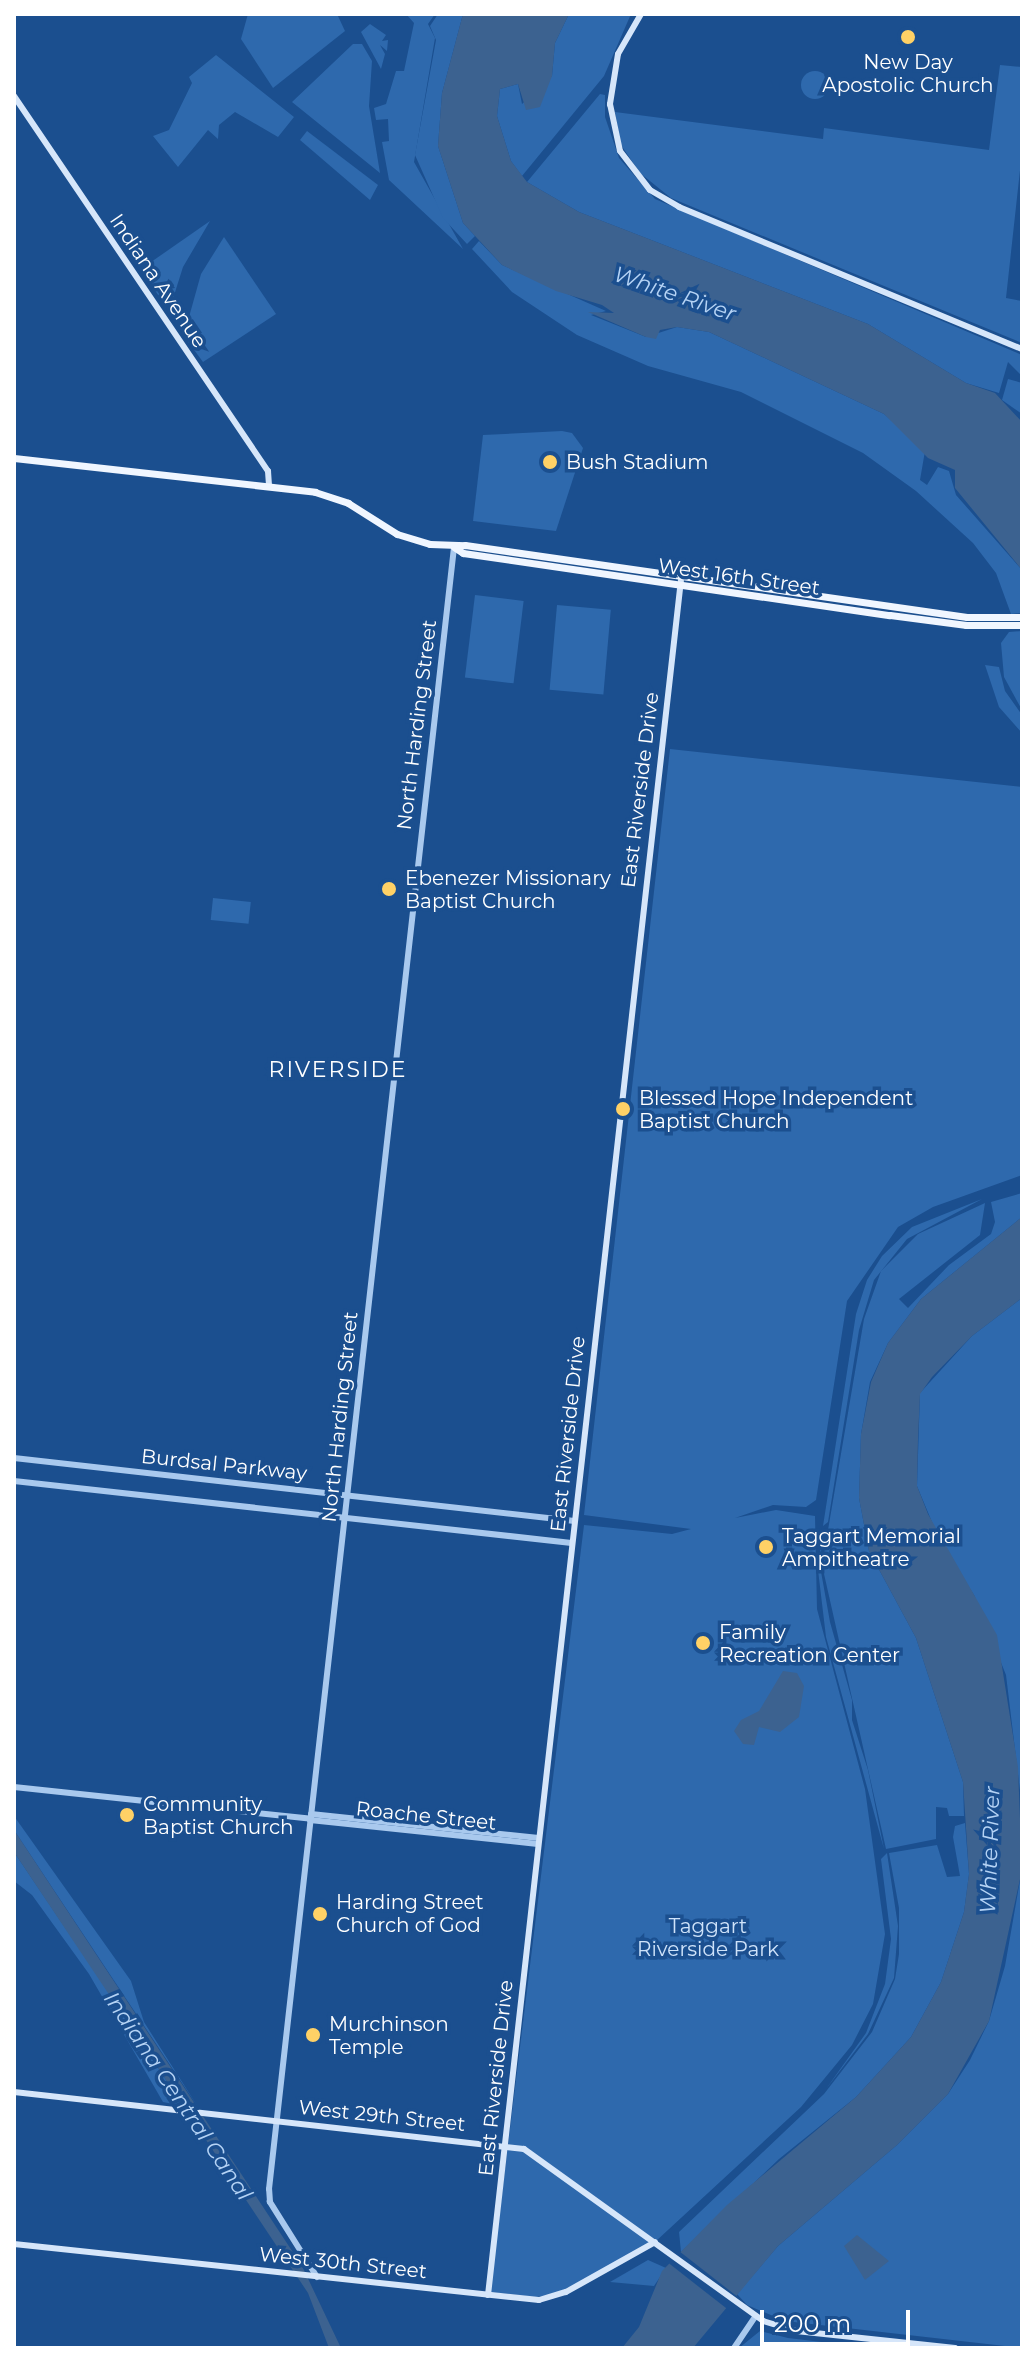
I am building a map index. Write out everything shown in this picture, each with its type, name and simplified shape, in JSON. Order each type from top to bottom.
[{"type":"main road","points":[[641,14],[618,54],[610,104],[617,144],[646,186],[679,207],[1022,349]]},
{"type":"main road","name":"Indiana Avenue","points":[[14,96],[263,464],[269,486]]},
{"type":"main road","name":"West 16th Street","points":[[14,458],[326,495],[397,534],[454,547],[463,553],[967,617],[1022,617]]},
{"type":"main road","name":"West 16th Street","points":[[681,580],[960,625],[1022,625]]},
{"type":"main road","name":"East Riverside Drive","points":[[488,2295],[681,580]]},
{"type":"main road","name":"West 29th Street","points":[[14,2092],[505,2145],[545,2159],[755,2317],[790,2330],[955,2348]]},
{"type":"main road","name":"West 30th Street","points":[[14,2244],[488,2295],[552,2298],[655,2242]]},
{"type":"street","name":"North Harding Street","points":[[315,2277],[270,2202],[454,547]]},
{"type":"street","name":"Burdsal Parkway","points":[[14,1458],[574,1521]]},
{"type":"street","name":"Burdsal Parkway","points":[[14,1481],[572,1543]]},
{"type":"street","name":"Roache Street","points":[[14,1787],[538,1841]]},
{"type":"street","points":[[734,2348],[755,2317]]},
{"type":"green space","points":[[248,14],[337,14],[345,31],[273,88],[241,39]]},
{"type":"green space","points":[[406,14],[435,14],[428,24],[435,38],[414,162],[463,249],[389,180],[382,142],[389,141],[388,119],[376,120],[374,108],[386,104],[396,71],[404,71],[414,23]]},
{"type":"green space","points":[[438,14],[463,14],[442,93],[438,146],[463,223],[475,236],[467,244],[443,218],[415,155],[436,40],[430,26]]},
{"type":"green space","points":[[569,14],[631,14],[604,76],[522,176],[511,161],[497,116],[500,89],[518,84],[522,104],[552,76],[555,43]]},
{"type":"green space","points":[[370,24],[386,35],[382,41],[388,40],[387,51],[380,45],[385,54],[381,69],[361,32]]},
{"type":"green space","points":[[353,44],[362,44],[372,61],[369,106],[380,173],[292,102]]},
{"type":"green space","points":[[216,55],[294,117],[278,137],[235,112],[219,125],[218,139],[208,130],[178,167],[153,136],[169,130],[192,83],[189,77]]},
{"type":"green space","points":[[1000,65],[1022,67],[1022,152],[1006,298],[1022,301],[1022,343],[671,198],[640,173],[621,145],[615,112],[823,139],[824,128],[989,150]]},
{"type":"green space","points":[[815,71],[825,75],[829,85],[825,95],[815,99],[805,95],[801,85],[805,75]]},
{"type":"green space","points":[[600,94],[605,95],[605,117],[619,158],[655,199],[1022,355],[1022,376],[1008,362],[999,393],[966,383],[868,324],[579,212],[527,182]]},
{"type":"green space","points":[[307,131],[378,185],[370,200],[300,140]]},
{"type":"green space","points":[[210,221],[183,267],[171,305],[166,307],[141,269]]},
{"type":"green space","points":[[224,237],[276,314],[203,362],[186,339],[189,317],[201,274]]},
{"type":"green space","points":[[479,241],[502,265],[606,311],[591,315],[646,337],[677,327],[709,332],[884,414],[925,451],[920,480],[927,485],[938,467],[949,471],[956,495],[1022,570],[1022,613],[1011,614],[996,573],[973,543],[916,491],[863,453],[741,392],[648,366],[577,335],[512,292],[472,249]]},
{"type":"green space","points":[[1008,379],[1022,383],[1022,414],[1002,400]]},
{"type":"green space","points":[[572,433],[583,448],[556,531],[473,521],[483,435]]},
{"type":"green space","points":[[475,595],[524,601],[514,683],[465,677]]},
{"type":"green space","points":[[557,605],[611,610],[603,694],[550,690]]},
{"type":"green space","points":[[1022,631],[1022,710],[1004,677],[1001,643],[1009,632]]},
{"type":"green space","points":[[985,665],[999,667],[1005,691],[1022,715],[1022,733],[999,707]]},
{"type":"green space","name":"Taggart Riverside Park","points":[[670,749],[1022,787],[1022,1175],[933,1207],[898,1227],[847,1301],[816,1500],[806,1507],[773,1505],[735,1518],[776,1510],[815,1516],[817,1609],[865,1789],[885,1934],[873,2004],[852,2045],[801,2107],[655,2242],[556,2294],[535,2297],[490,2292],[584,1525],[672,1534],[691,1529],[584,1515]]},
{"type":"green space","points":[[213,898],[251,902],[248,924],[211,920]]},
{"type":"green space","points":[[1022,1193],[1022,1217],[921,1299],[888,1343],[870,1382],[861,1434],[859,1498],[869,1551],[916,1638],[963,1782],[964,1816],[949,1816],[947,1808],[936,1807],[936,1839],[886,1849],[822,1565],[864,1319],[881,1271],[918,1234],[985,1203],[980,1235],[899,1299],[908,1308],[949,1265],[991,1234],[995,1222],[991,1202]]},
{"type":"green space","points":[[982,1199],[907,1239],[874,1280],[859,1330],[828,1522],[823,1526],[856,1314],[867,1280],[882,1256],[912,1227]]},
{"type":"green space","points":[[1022,1298],[1022,1807],[1006,1675],[974,1595],[942,1546],[917,1486],[920,1393],[972,1336]]},
{"type":"green space","points":[[823,1527],[820,1566],[830,1622],[852,1700],[852,1720],[868,1770],[884,1849],[826,1637],[818,1570]]},
{"type":"green space","points":[[14,1816],[131,1981],[144,2022],[198,2107],[14,1830]]},
{"type":"green space","points":[[965,1823],[969,1874],[964,1912],[941,1982],[911,2037],[856,2097],[779,2159],[681,2252],[679,2232],[824,2094],[872,2032],[895,1979],[899,1954],[899,1908],[889,1853],[937,1845],[947,1877],[960,1876],[953,1837],[955,1826]]},
{"type":"green space","points":[[14,1852],[183,2106],[163,2102],[89,1974],[32,1895],[14,1881]]},
{"type":"green space","points":[[887,1853],[898,1926],[894,1978],[868,2034],[826,2089],[866,2033],[885,1984],[891,1939],[881,1859]]},
{"type":"green space","points":[[1022,1869],[1022,2348],[785,2321],[747,2305],[737,2294],[778,2246],[897,2145],[948,2094],[970,2060],[989,2021],[1005,1966]]},
{"type":"green space","points":[[648,2260],[666,2268],[654,2286],[610,2282]]},
{"type":"green space","points":[[760,2331],[788,2338],[872,2348],[739,2348]]},
{"type":"water","name":"White River","points":[[463,14],[569,14],[555,43],[552,76],[540,107],[526,110],[518,84],[500,89],[497,116],[511,161],[527,182],[579,212],[868,324],[966,383],[995,393],[1022,422],[1022,570],[955,488],[955,470],[928,458],[884,414],[709,332],[677,327],[660,330],[656,339],[646,337],[588,312],[614,313],[602,305],[556,291],[502,265],[463,223],[438,146],[442,93]]},
{"type":"water","name":"White River","points":[[1022,1217],[1022,1298],[972,1336],[932,1377],[920,1394],[918,1439],[917,1486],[928,1514],[997,1635],[1018,1767],[1022,1870],[989,2021],[948,2094],[897,2145],[778,2246],[693,2348],[622,2348],[639,2327],[662,2271],[727,2205],[856,2097],[911,2037],[941,1982],[964,1912],[969,1874],[963,1782],[916,1638],[869,1551],[859,1498],[861,1434],[871,1382],[888,1343],[921,1299]]},
{"type":"water","points":[[783,1671],[797,1673],[804,1686],[799,1717],[780,1732],[759,1727],[754,1745],[743,1744],[734,1731],[741,1720],[759,1711]]},
{"type":"water","name":"Indiana Central Canal","points":[[14,1830],[302,2266],[341,2348],[329,2348],[308,2293],[14,1852]]},
{"type":"water","points":[[857,2235],[889,2261],[865,2280],[844,2246]]},
{"type":"pier","points":[[679,2251],[738,2297],[728,2310],[669,2264]]},
{"type":"place","name":"New Day Apostolic Church","points":[[908,37]]},
{"type":"place","name":"Bush Stadium","points":[[550,462]]},
{"type":"place","name":"Ebenezer Missionary Baptist Church","points":[[389,889]]},
{"type":"place","name":"Blessed Hope Independent Baptist Church","points":[[623,1109]]},
{"type":"place","name":"Taggart Memorial Ampitheatre","points":[[766,1547]]},
{"type":"place","name":"Family Recreation Center","points":[[703,1643]]},
{"type":"place","name":"Community Baptist Church","points":[[127,1815]]},
{"type":"place","name":"Harding Street Church of God","points":[[320,1914]]},
{"type":"place","name":"Murchinson Temple","points":[[313,2035]]},
{"type":"district","name":"RIVERSIDE","points":[[338,1070]]}]
